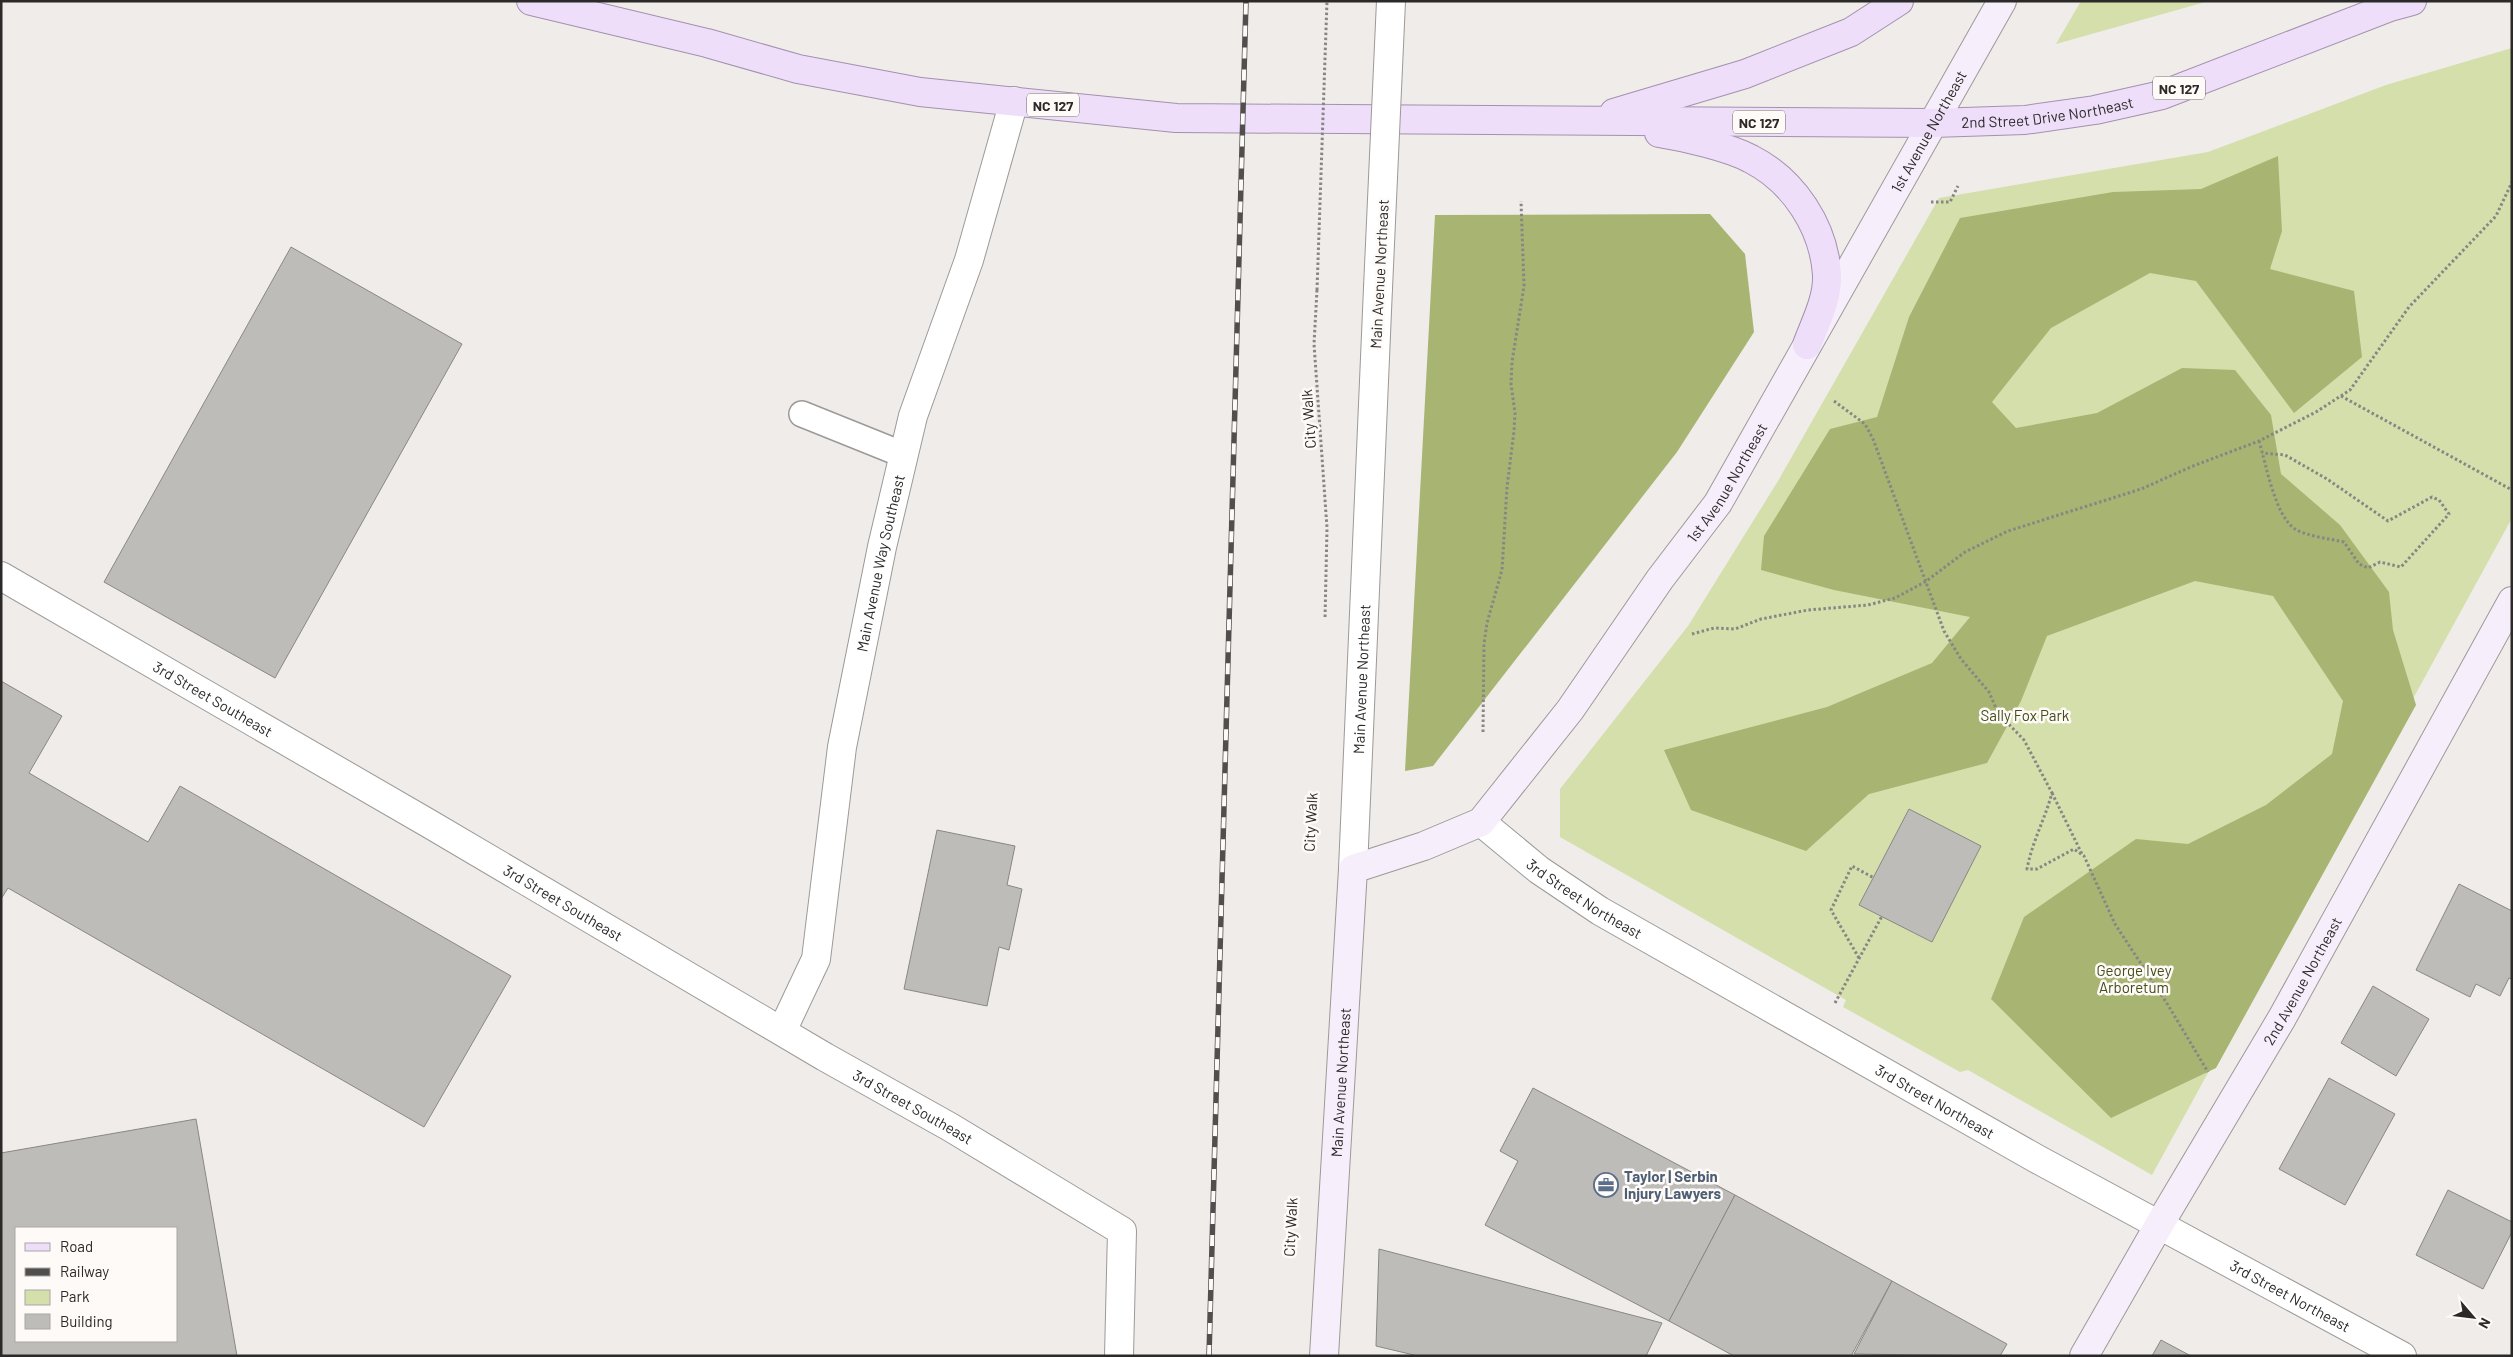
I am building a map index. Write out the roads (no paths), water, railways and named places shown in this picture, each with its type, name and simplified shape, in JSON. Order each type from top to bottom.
[{"type":"main road","name":"NC 127","points":[[531,1],[707,43],[798,68],[920,92],[1176,118],[1933,123]]},
{"type":"main road","points":[[1586,121],[1745,74],[1851,32],[1898,1]]},
{"type":"main road","name":"2nd Street Drive Northeast","points":[[1933,123],[2025,120],[2095,110],[2162,95],[2412,1]]},
{"type":"main road","points":[[1586,121],[1685,138],[1751,158],[1790,187],[1805,207],[1821,240],[1827,276],[1823,302],[1808,345]]},
{"type":"street","name":"Main Avenue Northeast","points":[[1324,1356],[1353,869],[1392,1]]},
{"type":"street","name":"1st Avenue Northeast","points":[[1353,869],[1424,846],[1481,822],[1570,710],[1660,579],[1718,503],[2002,1]]},
{"type":"street","name":"Main Avenue Way Southeast","points":[[782,1031],[816,958],[842,747],[882,548],[913,416],[969,260],[1014,101]]},
{"type":"street","name":"3rd Street Southeast","points":[[1,576],[950,1127],[1122,1231],[1119,1356]]},
{"type":"street","name":"2nd Avenue Northeast","points":[[2084,1356],[2159,1224],[2282,1018],[2512,601]]},
{"type":"street","name":"3rd Street Northeast","points":[[1481,822],[1539,870],[1600,911],[2037,1159],[2402,1356]]},
{"type":"lane","points":[[802,414],[904,456]]},
{"type":"railway","points":[[1209,1356],[1246,1]]},
{"type":"place","name":"Taylor | Serbin Injury Lawyers","points":[[1606,1185]]},
{"type":"park label","name":"Sally Fox Park","points":[[2025,715]]},
{"type":"park label","name":"George Ivey Arboretum","points":[[2134,978]]}]
